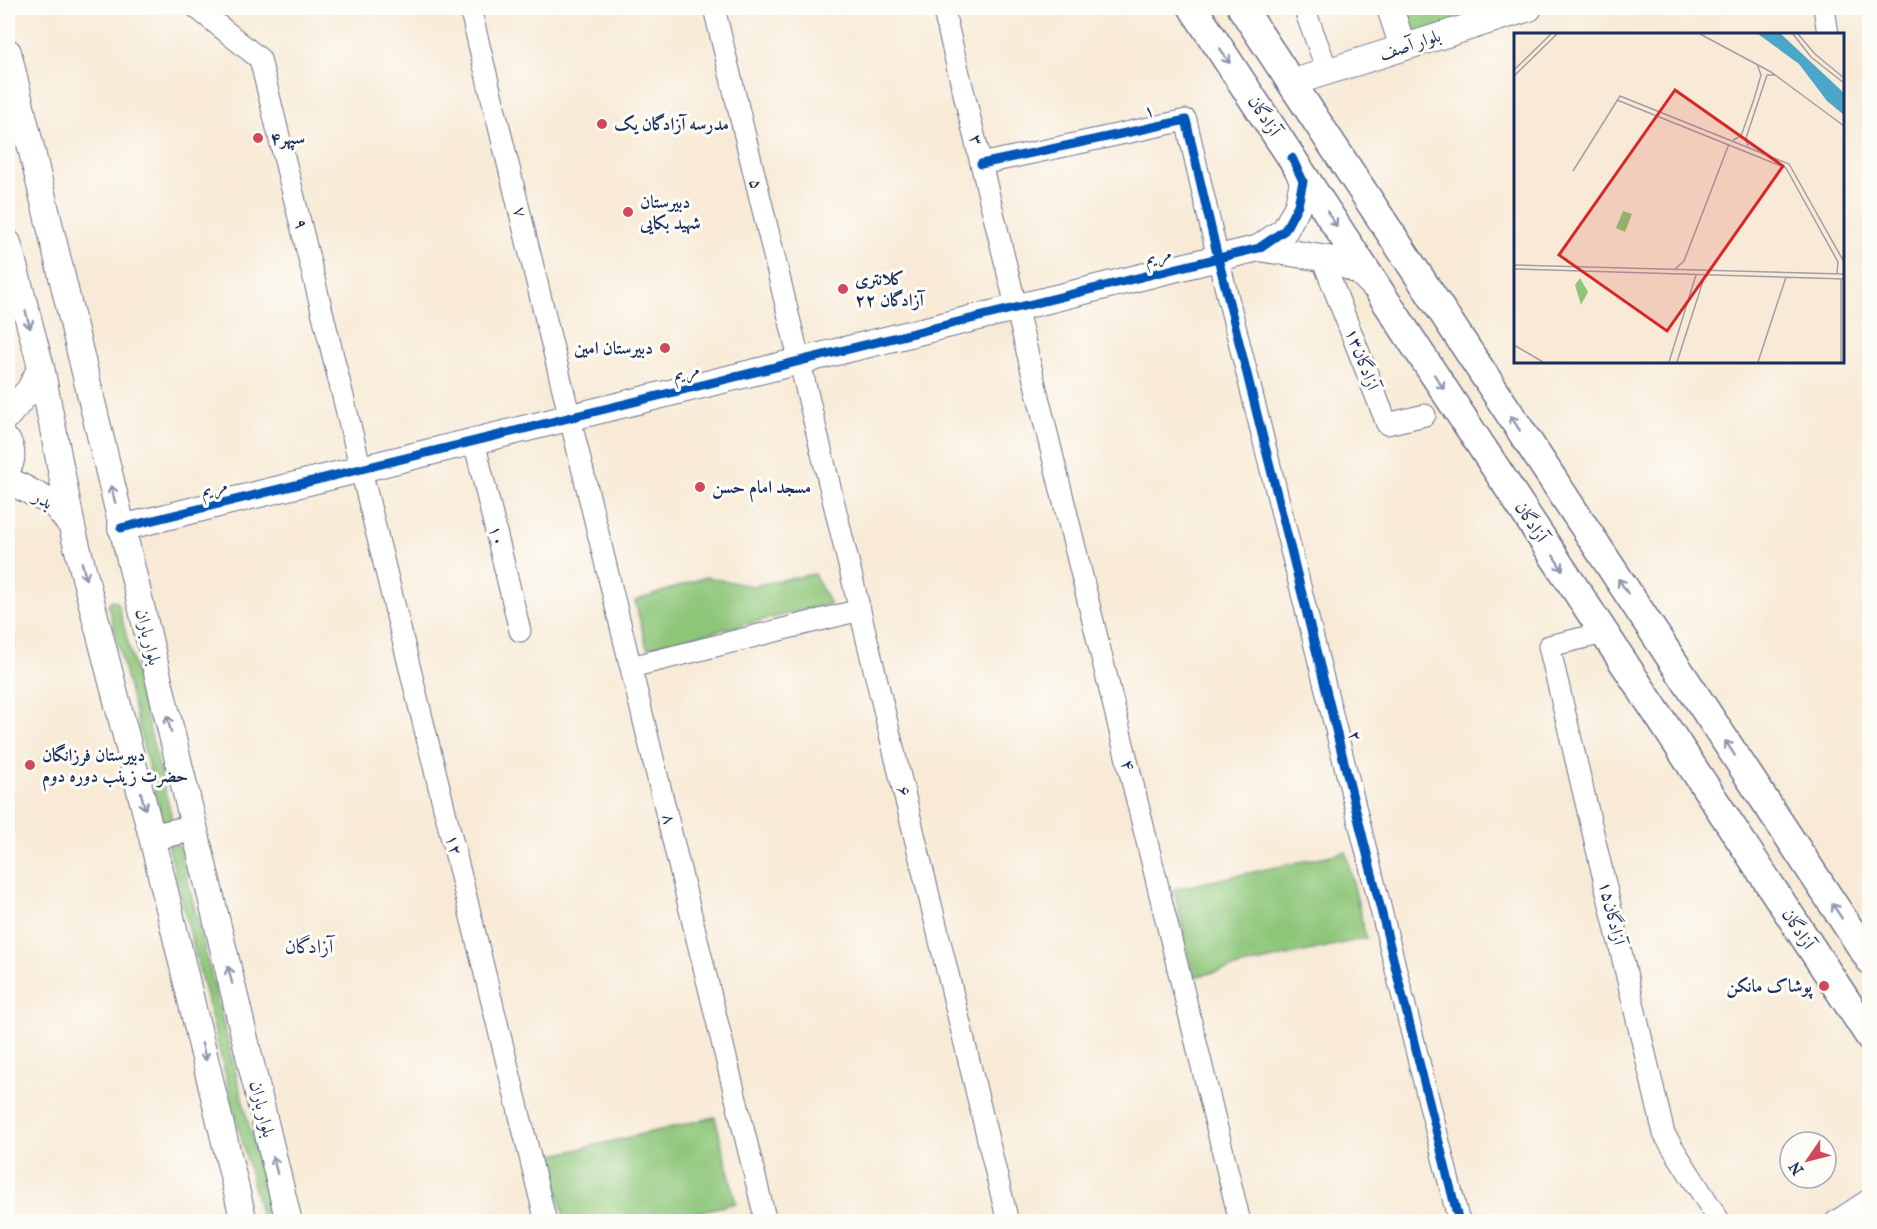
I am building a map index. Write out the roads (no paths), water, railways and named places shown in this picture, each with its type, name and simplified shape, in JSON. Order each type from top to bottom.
[{"type":"main road","name":"آزادگان","points":[[1193,8],[1869,1037]]},
{"type":"main road","points":[[1251,9],[1292,83],[1869,960]]},
{"type":"main road","points":[[1716,803],[1751,781]]},
{"type":"street","name":"۹","points":[[197,8],[260,59],[362,469]]},
{"type":"street","name":"۷","points":[[470,8],[571,417]]},
{"type":"street","name":"۵","points":[[714,8],[799,361]]},
{"type":"street","name":"۳","points":[[944,8],[1016,308]]},
{"type":"street","points":[[1304,8],[1328,72]]},
{"type":"street","points":[[1390,8],[1403,48]]},
{"type":"street","name":"بلوار آصف","points":[[1292,83],[1529,8]]},
{"type":"street","points":[[1824,8],[1828,33]]},
{"type":"street","name":"بلوار باران","points":[[8,52],[289,1221]]},
{"type":"street","name":"۱","points":[[981,164],[1186,120],[1218,258]]},
{"type":"street","points":[[1259,248],[1285,230],[1298,204],[1303,181],[1292,158]]},
{"type":"street","points":[[8,243],[41,368],[72,527],[152,837],[244,1221]]},
{"type":"street","name":"مریم","points":[[121,528],[1259,248]]},
{"type":"street","points":[[1259,248],[1334,260],[1360,272],[1379,291]]},
{"type":"street","name":"۲","points":[[1218,258],[1461,1221]]},
{"type":"street","name":"آزادگان۱۳","points":[[1322,258],[1387,424],[1425,415]]},
{"type":"street","name":"۴","points":[[1016,308],[1240,1221]]},
{"type":"street","name":"۶","points":[[799,361],[1008,1221]]},
{"type":"street","points":[[8,415],[30,389],[41,368]]},
{"type":"street","name":"۸","points":[[571,417],[766,1221]]},
{"type":"street","name":"۱۰","points":[[474,441],[520,631]]},
{"type":"street","points":[[8,442],[11,448],[8,467]]},
{"type":"street","name":"۱۲","points":[[362,469],[546,1221]]},
{"type":"street","name":"بدر","points":[[8,480],[54,504],[72,527]]},
{"type":"street","points":[[631,667],[860,610]]},
{"type":"street","name":"آزادگان۱۵","points":[[1604,633],[1549,646],[1664,1134],[1720,1221]]},
{"type":"street","points":[[152,837],[194,828]]},
{"type":"street","points":[[1835,1221],[1869,1199]]},
{"type":"place","name":"مدرسه آزادگان یک","points":[[602,124]]},
{"type":"place","name":"سپهر۴","points":[[258,138]]},
{"type":"place","name":"دبیرستان شهید بکایی","points":[[628,212]]},
{"type":"place","name":"کلانتری ۲۲ آزادگان","points":[[843,289]]},
{"type":"place","name":"دبیرستان امین","points":[[665,348]]},
{"type":"place","name":"مسجد امام حسن","points":[[700,487]]},
{"type":"place","name":"دبیرستان فرزانگان حضرت زینب دوره دوم","points":[[30,765]]},
{"type":"place","name":"پوشاک مانکن","points":[[1824,986]]},
{"type":"district","name":"آزادگان","points":[[309,946]]}]
